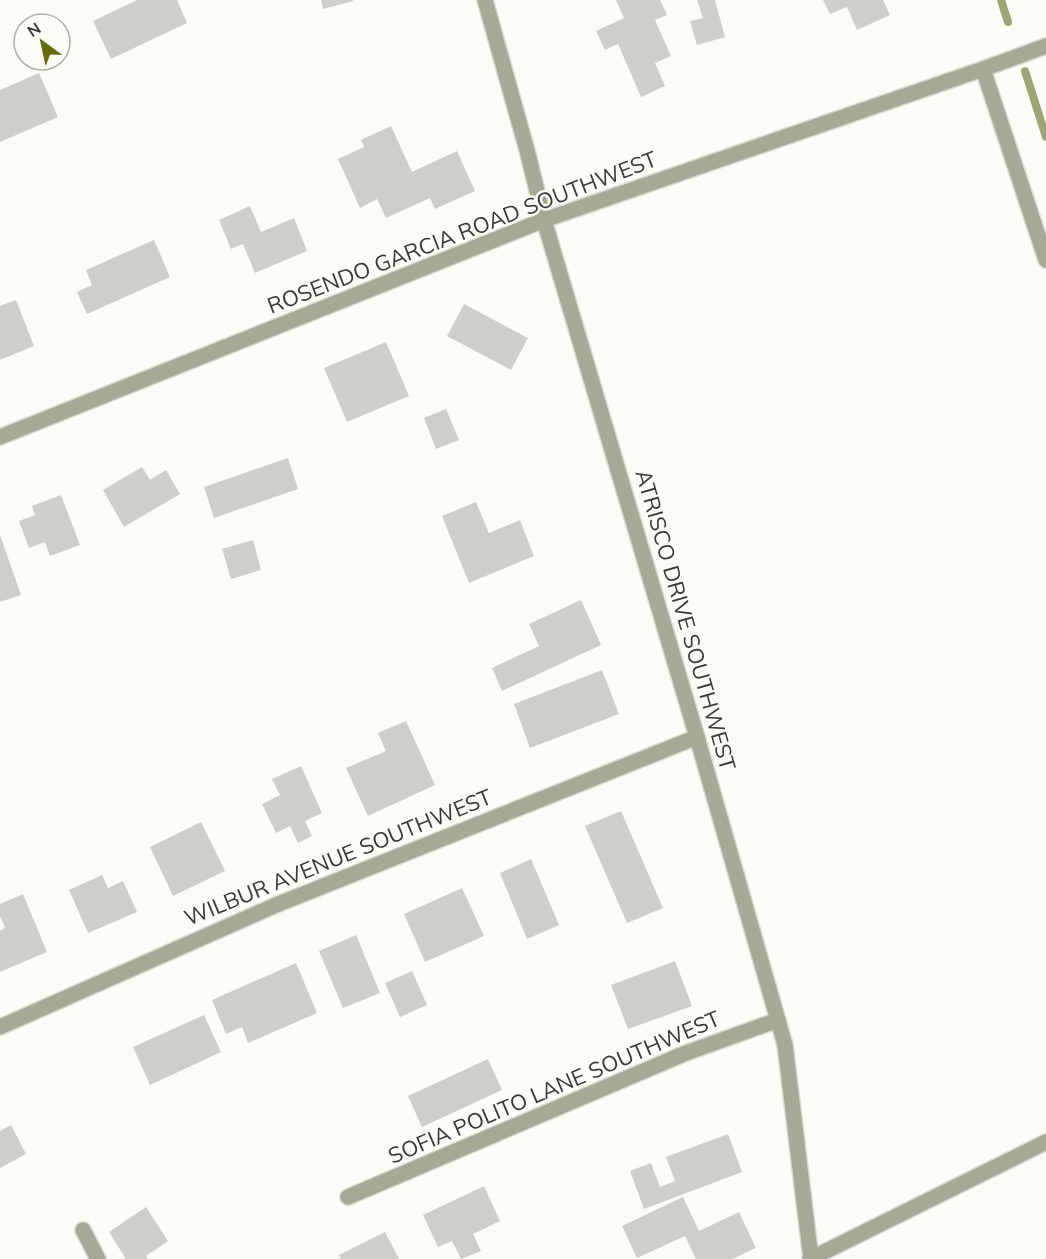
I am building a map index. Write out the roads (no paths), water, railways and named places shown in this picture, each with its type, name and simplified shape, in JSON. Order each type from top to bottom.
[{"type":"street","name":"ATRISCO DRIVE SOUTHWEST","points":[[485,0],[544,220],[697,737],[785,1045],[811,1259]]},
{"type":"street","name":"ROSENDO GARCIA ROAD SOUTHWEST","points":[[0,437],[544,220],[1046,46]]},
{"type":"street","points":[[983,69],[1046,260]]},
{"type":"street","name":"WILBUR AVENUE SOUTHWEST","points":[[0,1027],[276,905],[697,737]]},
{"type":"street","name":"SOFIA POLITO LANE SOUTHWEST","points":[[348,1197],[686,1053],[778,1020]]},
{"type":"street","points":[[811,1259],[1046,1142]]},
{"type":"street","points":[[83,1230],[98,1259]]},
{"type":"waterway","points":[[1001,0],[1008,22]]},
{"type":"waterway","points":[[1025,71],[1046,137]]}]
